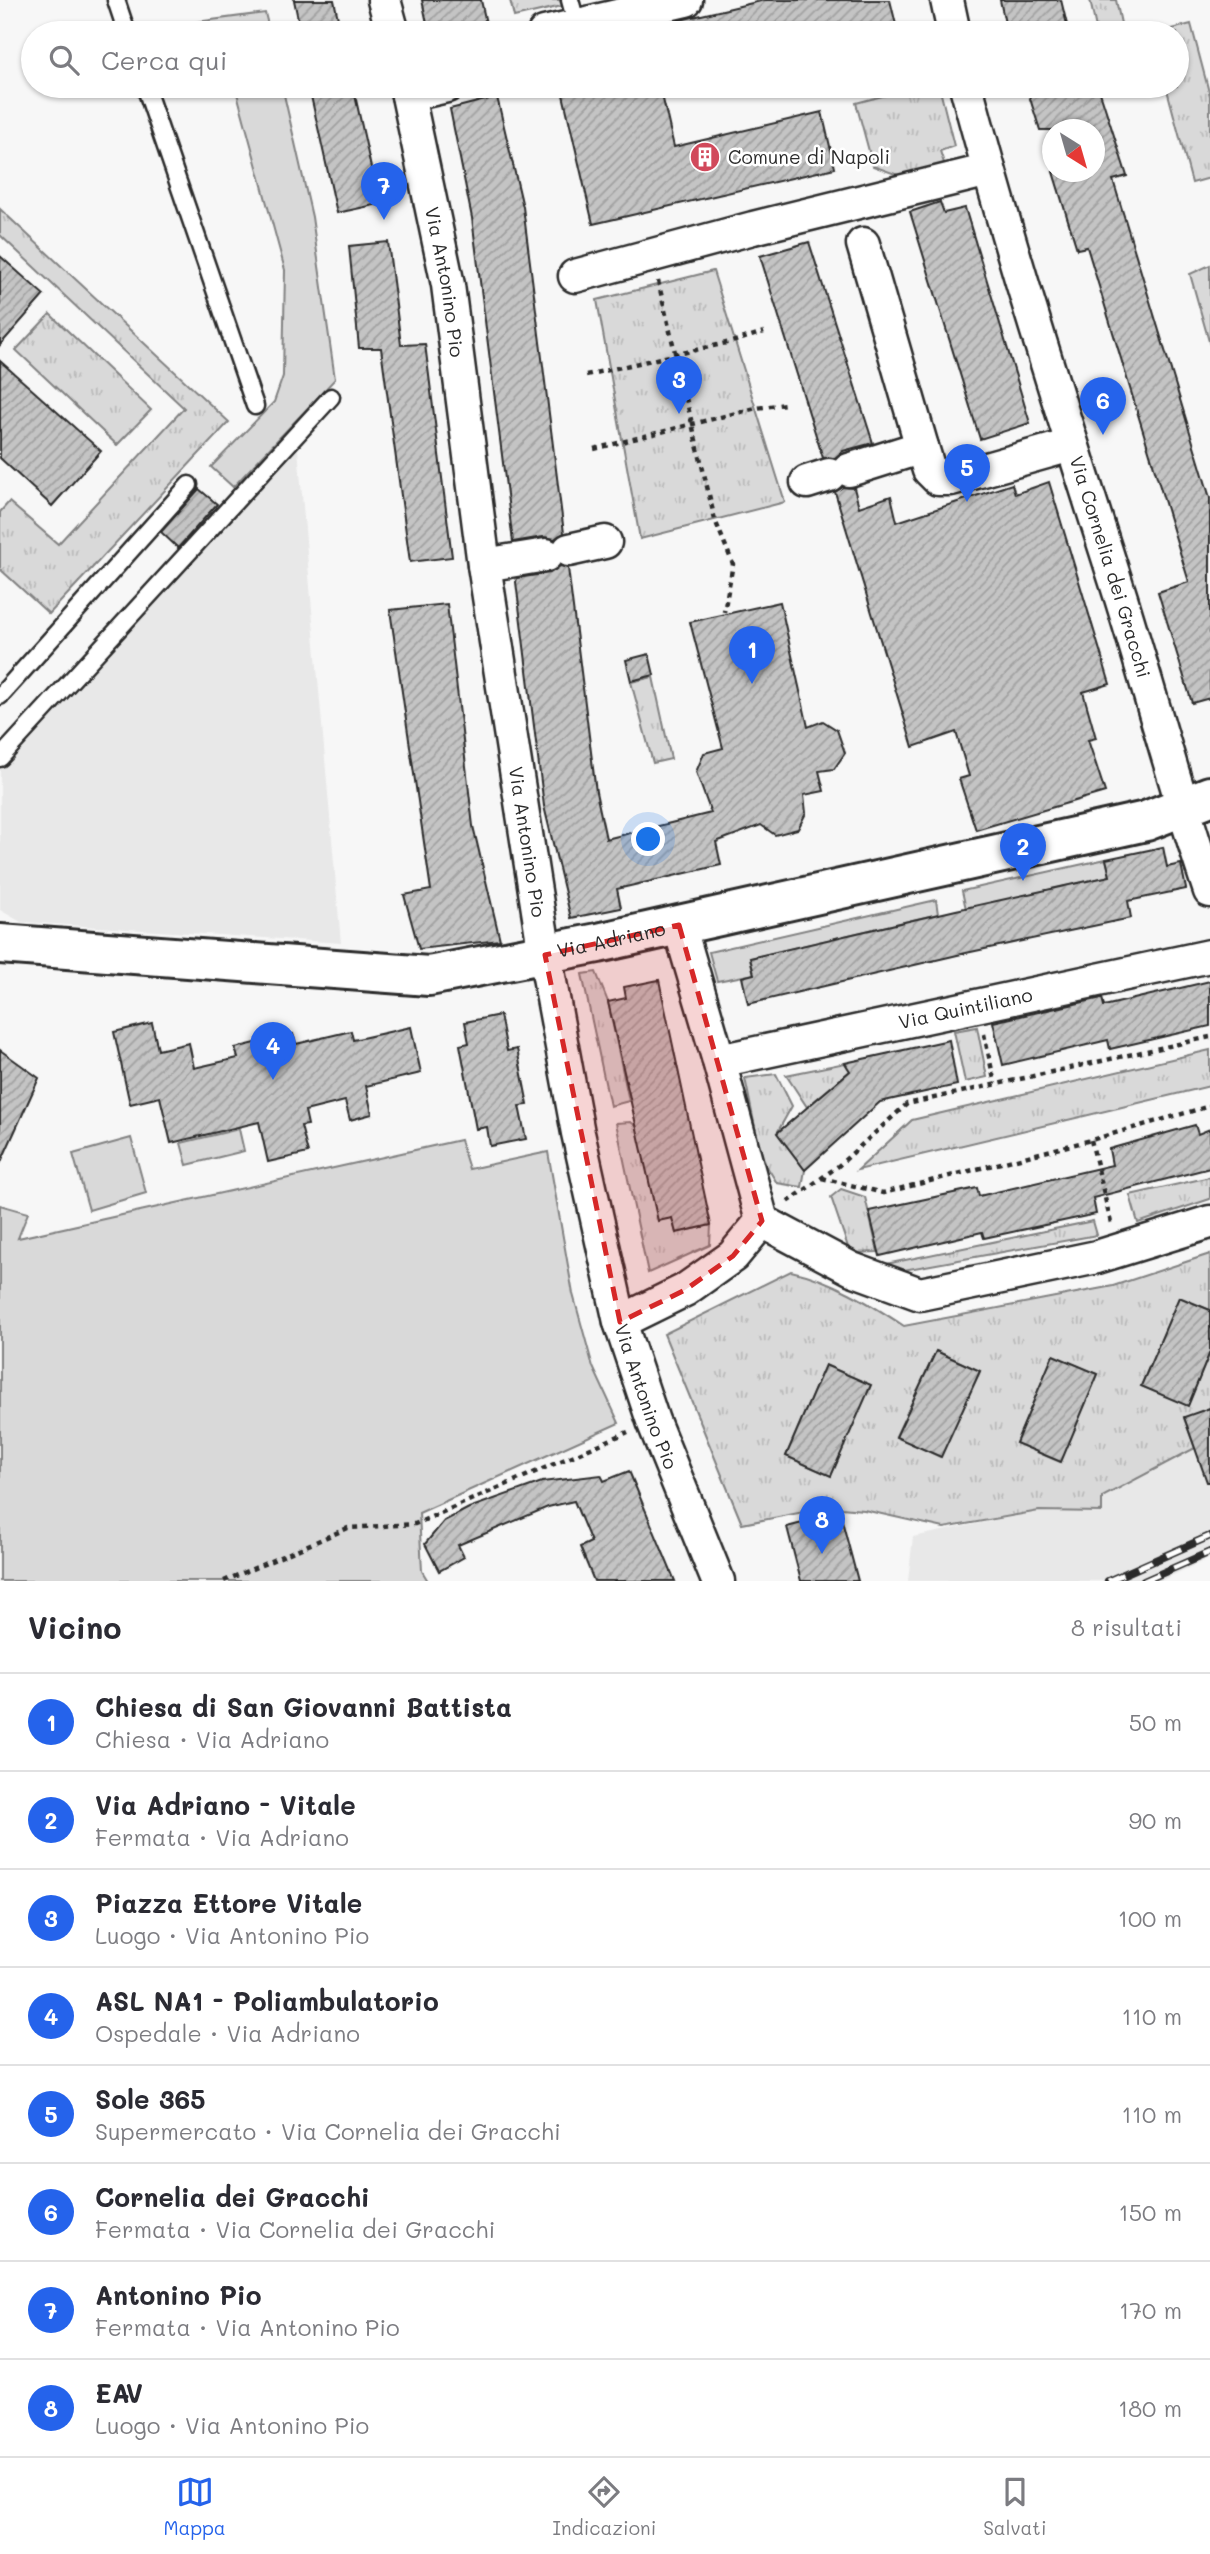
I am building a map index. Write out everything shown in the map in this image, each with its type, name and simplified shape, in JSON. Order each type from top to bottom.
[{"type":"street","points":[[384,0],[390,21]]},
{"type":"street","points":[[596,21],[686,0]]},
{"type":"street","points":[[947,0],[951,21]]},
{"type":"street","name":"Via Antonino Pio","points":[[408,98],[448,285],[484,565],[545,955],[578,1133],[620,1322],[653,1421],[719,1581]]},
{"type":"street","name":"Via Cornelia dei Gracchi","points":[[969,98],[1071,445],[1121,600],[1196,801],[1210,891]]},
{"type":"street","points":[[575,276],[989,170]]},
{"type":"street","points":[[863,244],[929,470],[938,479],[951,479],[1071,445]]},
{"type":"street","points":[[829,476],[922,447]]},
{"type":"street","points":[[484,565],[605,542]]},
{"type":"street","name":"Via Adriano","points":[[0,944],[429,976],[545,955],[1133,824],[1196,801]]},
{"type":"street","points":[[679,925],[762,1222],[852,1269],[920,1294],[1118,1251],[1210,1222]]},
{"type":"street","name":"Via Quintiliano","points":[[719,1061],[1210,956]]},
{"type":"street","points":[[620,1322],[685,1290],[733,1256],[762,1222]]},
{"type":"lane","points":[[116,0],[123,21]]},
{"type":"lane","points":[[570,0],[575,18],[648,0]]},
{"type":"lane","points":[[149,98],[255,407]]},
{"type":"lane","points":[[0,758],[331,397]]},
{"type":"lane","points":[[0,696],[189,485]]},
{"type":"path","points":[[653,255],[715,520],[733,564],[724,612]]},
{"type":"path","points":[[586,375],[764,332]]},
{"type":"path","points":[[594,449],[785,404]]},
{"type":"path","points":[[977,1005],[995,1084]]},
{"type":"path","points":[[762,1222],[822,1178],[907,1104],[1210,1037]]},
{"type":"path","points":[[822,1178],[883,1193],[1091,1140],[1210,1106]]},
{"type":"path","points":[[1091,1140],[1118,1251]]},
{"type":"path","points":[[224,1581],[348,1528],[415,1524],[653,1421]]},
{"type":"highlighted area","points":[[679,925],[762,1221],[733,1256],[685,1290],[620,1322],[545,955]]},
{"type":"shaded area","points":[[298,449],[341,943],[21,922],[0,910],[0,769]]},
{"type":"shaded area","points":[[1210,1441],[1210,1558],[1160,1581],[908,1581],[913,1537],[1039,1511],[1101,1512],[1102,1497]]},
{"type":"green space","points":[[510,0],[560,0],[562,6],[514,17]]},
{"type":"green space","points":[[1090,0],[1116,0],[1120,21],[1094,21]]},
{"type":"green space","points":[[265,13],[267,21],[204,21]]},
{"type":"green space","points":[[1189,25],[1210,96],[1210,178],[1192,183],[1169,98],[1189,98]]},
{"type":"green space","points":[[238,98],[285,98],[312,217],[335,379],[233,487],[211,467],[274,402],[283,376],[285,270]]},
{"type":"green space","points":[[875,98],[942,98],[954,146],[940,151],[946,169],[909,179],[873,166],[856,103]]},
{"type":"green space","points":[[0,209],[229,422],[49,614],[0,569],[0,512],[9,502],[58,544],[184,408],[0,235]]},
{"type":"green space","points":[[1210,265],[1210,345],[1190,274]]},
{"type":"green space","points":[[713,271],[785,502],[640,539],[597,300]]},
{"type":"green space","points":[[50,314],[151,410],[117,445],[16,350]]},
{"type":"green space","points":[[653,677],[671,759],[653,763],[631,682]]},
{"type":"green space","points":[[1106,859],[1110,876],[966,909],[962,891]]},
{"type":"green space","points":[[936,900],[938,914],[751,958],[754,974],[717,981],[709,952]]},
{"type":"green space","points":[[596,972],[608,1002],[629,1101],[610,1106],[582,974]]},
{"type":"green space","points":[[977,1027],[987,1077],[965,1082],[954,1031]]},
{"type":"green space","points":[[1210,1050],[1210,1086],[858,1170],[912,1120]]},
{"type":"green space","points":[[845,1063],[850,1071],[807,1107],[786,1075]]},
{"type":"green space","points":[[776,1074],[792,1106],[777,1133],[805,1170],[802,1187],[777,1183],[761,1157],[745,1078]]},
{"type":"green space","points":[[631,1122],[638,1128],[658,1220],[672,1218],[676,1233],[711,1225],[710,1245],[648,1273],[616,1123]]},
{"type":"green space","points":[[239,1129],[244,1151],[187,1165],[181,1143]]},
{"type":"green space","points":[[131,1138],[146,1193],[89,1210],[73,1154]]},
{"type":"green space","points":[[460,1140],[469,1169],[548,1152],[573,1294],[593,1367],[619,1423],[419,1513],[422,1571],[428,1581],[0,1581],[0,1205],[28,1213],[18,1238]]},
{"type":"green space","points":[[1210,1177],[1210,1199],[1138,1223],[1130,1195]]},
{"type":"green space","points":[[841,1189],[865,1197],[878,1252],[850,1253],[831,1197]]},
{"type":"green space","points":[[1093,1221],[1097,1235],[898,1271],[881,1265]]},
{"type":"green space","points":[[1210,1254],[1210,1310],[1179,1298],[1141,1386],[1188,1405],[1210,1352],[1210,1408],[1184,1418],[1195,1448],[1102,1497],[1102,1512],[1039,1511],[944,1528],[864,1510],[829,1507],[742,1524],[664,1334],[791,1271],[836,1286],[904,1326],[1113,1286]],"holes":[[[936,1351],[980,1371],[940,1457],[896,1436]],[[1053,1356],[1098,1374],[1060,1462],[1016,1443]],[[825,1365],[870,1385],[831,1476],[786,1456]]]},
{"type":"building","points":[[294,0],[334,0],[338,21],[298,21]]},
{"type":"building","points":[[422,0],[481,0],[485,21],[426,21]]},
{"type":"building","points":[[765,0],[890,0],[895,21],[676,21]]},
{"type":"building","points":[[1000,0],[1061,0],[1066,21],[1004,21]]},
{"type":"building","points":[[311,98],[356,98],[379,204],[337,213]]},
{"type":"building","points":[[497,98],[523,207],[564,533],[555,539],[543,537],[513,542],[472,218],[450,109]]},
{"type":"building","name":"Comune di Napoli","points":[[564,98],[663,98],[674,147],[822,112],[835,168],[593,224]]},
{"type":"building","points":[[1030,98],[1102,98],[1127,176],[1113,180],[1210,498],[1210,698],[1192,703],[1158,592],[1189,582],[1087,247],[1077,249],[1056,182],[1105,182],[1105,119],[1042,119],[1042,130]]},
{"type":"building","points":[[940,202],[944,213],[965,208],[1030,423],[980,439],[910,212]]},
{"type":"building","points":[[388,242],[401,345],[425,344],[452,557],[410,562],[381,348],[359,348],[349,246]]},
{"type":"building","points":[[809,242],[873,443],[843,451],[835,458],[823,458],[760,256]]},
{"type":"building","points":[[0,256],[44,295],[0,345]]},
{"type":"building","points":[[0,361],[101,451],[52,506],[0,458]]},
{"type":"building","points":[[1049,482],[1110,684],[1083,692],[1096,738],[1088,740],[1105,792],[976,830],[959,779],[969,776],[956,732],[913,747],[835,492],[843,487],[854,488],[859,507],[891,496],[897,522],[1012,484],[1015,494]]},
{"type":"building","points":[[199,489],[217,504],[178,548],[161,532]]},
{"type":"building","points":[[560,566],[568,568],[596,792],[606,839],[711,813],[696,772],[704,753],[723,748],[690,622],[780,602],[808,727],[823,721],[837,730],[845,753],[834,769],[819,771],[824,791],[804,795],[806,813],[798,829],[775,835],[761,825],[716,842],[721,865],[617,889],[621,908],[571,918],[544,806],[516,582],[517,578],[550,573]]},
{"type":"building","points":[[447,604],[473,826],[500,940],[419,949],[404,895],[431,890],[390,610]]},
{"type":"building","points":[[649,654],[654,675],[631,681],[626,660]]},
{"type":"building","points":[[1163,847],[1167,867],[1181,864],[1186,889],[1128,901],[1131,918],[748,1004],[742,977],[754,974],[750,958],[1110,876],[1106,859]]},
{"type":"building","points":[[659,980],[711,1225],[676,1233],[672,1218],[658,1221],[608,1002],[626,998],[624,987]]},
{"type":"building","points":[[1210,981],[1210,1026],[1110,1049],[1108,1040],[1003,1065],[993,1022],[1102,998],[1104,1006]]},
{"type":"building","points":[[500,1015],[507,1051],[517,1049],[528,1105],[519,1106],[526,1139],[490,1146],[487,1127],[476,1129],[460,1045],[469,1043],[465,1022]]},
{"type":"building","points":[[152,1023],[158,1050],[189,1043],[194,1068],[238,1058],[235,1048],[293,1034],[296,1044],[351,1031],[353,1040],[411,1027],[421,1073],[366,1086],[372,1114],[350,1120],[345,1101],[305,1111],[308,1125],[301,1126],[308,1153],[268,1162],[259,1122],[171,1143],[160,1097],[130,1104],[114,1032]]},
{"type":"building","points":[[949,1040],[957,1085],[880,1102],[805,1170],[777,1133],[850,1071],[845,1063]]},
{"type":"building","points":[[0,1050],[39,1078],[0,1164]]},
{"type":"building","points":[[1195,1125],[1198,1134],[1210,1129],[1210,1168],[1093,1198],[1096,1214],[984,1238],[982,1232],[880,1256],[869,1211],[977,1188],[979,1196],[1112,1165],[1109,1149]]},
{"type":"building","points":[[1179,1297],[1210,1310],[1210,1352],[1188,1406],[1141,1386]]},
{"type":"building","points":[[936,1351],[980,1371],[941,1457],[896,1437]]},
{"type":"building","points":[[1053,1355],[1098,1374],[1061,1462],[1016,1443]]},
{"type":"building","points":[[825,1365],[871,1385],[831,1476],[786,1456]]},
{"type":"building","points":[[1210,1408],[1210,1482],[1207,1482],[1184,1417]]},
{"type":"building","points":[[629,1471],[675,1581],[594,1581],[580,1547],[591,1542],[574,1501],[548,1507],[458,1545],[464,1557],[439,1571],[425,1544],[444,1521],[469,1508],[542,1482],[601,1475],[604,1481]]},
{"type":"building","points":[[840,1513],[858,1581],[801,1581],[787,1527]]},
{"type":"railway","points":[[1108,1581],[1210,1536]]},
{"type":"railway","points":[[1144,1581],[1210,1552]]},
{"type":"place","name":"Comune di Napoli","points":[[705,157]]},
{"type":"place","name":"Antonino Pio","points":[[384,220]]},
{"type":"place","name":"Piazza Ettore Vitale","points":[[679,414]]},
{"type":"place","name":"Cornelia dei Gracchi","points":[[1103,435]]},
{"type":"place","name":"Sole 365","points":[[967,502]]},
{"type":"place","name":"Chiesa di San Giovanni Battista","points":[[752,684]]},
{"type":"place","name":"Via Adriano - Vitale","points":[[1023,881]]},
{"type":"place","name":"ASL NA1 - Poliambulatorio","points":[[273,1080]]},
{"type":"place","name":"EAV","points":[[822,1554]]}]
